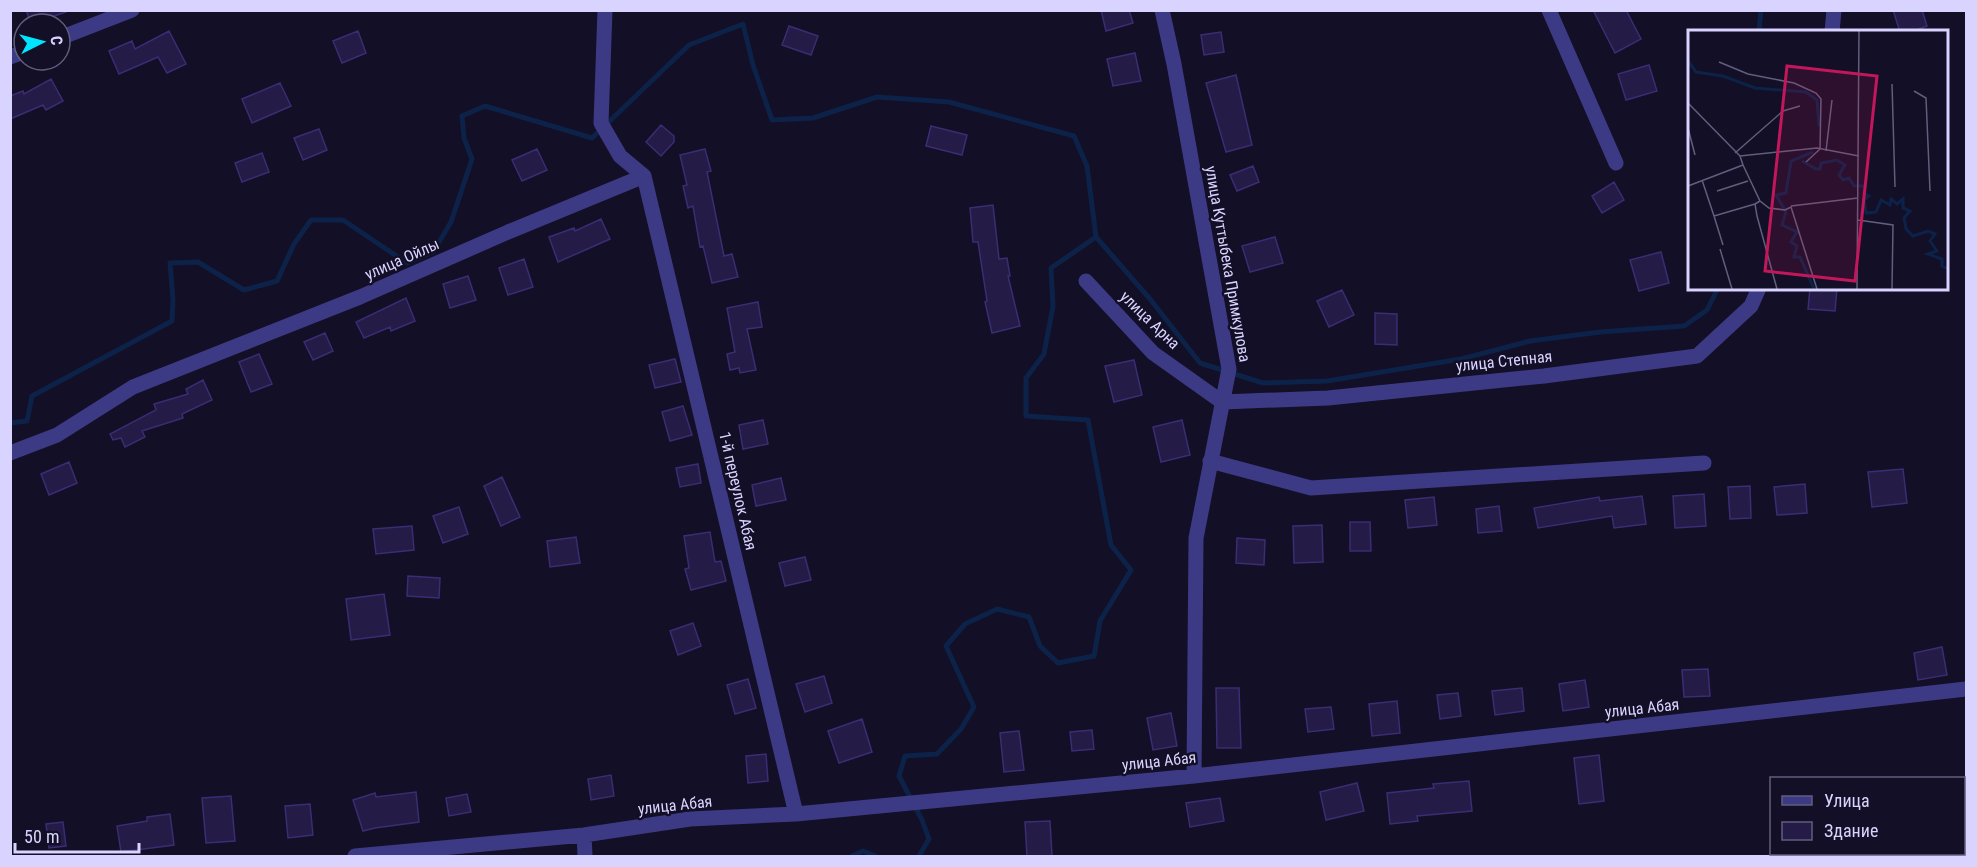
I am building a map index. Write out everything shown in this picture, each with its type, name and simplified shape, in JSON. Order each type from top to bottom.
[{"type":"street","points":[[72,33],[132,10]]},
{"type":"street","points":[[605,10],[601,123],[620,156],[644,176]]},
{"type":"street","name":"улица Куттыбека Примкулова","points":[[1162,10],[1174,64],[1229,369],[1196,538],[1194,776]]},
{"type":"street","points":[[1549,10],[1616,163]]},
{"type":"street","points":[[1832,30],[1834,10]]},
{"type":"street","name":"улица Ойлы","points":[[10,453],[57,435],[134,387],[360,297],[508,231],[644,176]]},
{"type":"street","name":"1-й переулок Абая","points":[[644,176],[796,814]]},
{"type":"street","name":"улица Арна","points":[[1086,281],[1153,353],[1222,402]]},
{"type":"street","name":"улица Степная","points":[[1222,402],[1328,398],[1544,376],[1697,356],[1751,306],[1758,290]]},
{"type":"street","points":[[1210,461],[1311,488],[1704,463]]},
{"type":"street","name":"улица Абая","points":[[355,856],[584,835],[690,819],[796,814],[1194,776],[1966,689]]},
{"type":"street","points":[[584,835],[585,856]]},
{"type":"building","points":[[26,10],[66,10],[66,12],[27,12]]},
{"type":"building","points":[[1101,10],[1129,10],[1133,23],[1106,31]]},
{"type":"building","points":[[1593,10],[1626,10],[1641,39],[1615,53]]},
{"type":"building","points":[[1893,10],[1922,10],[1927,26],[1916,30],[1899,30]]},
{"type":"building","points":[[789,26],[818,36],[811,55],[782,45]]},
{"type":"building","points":[[169,31],[186,64],[167,73],[158,57],[119,74],[109,51],[132,41],[135,49]]},
{"type":"building","points":[[358,31],[366,53],[342,63],[333,41]]},
{"type":"building","points":[[1221,32],[1224,52],[1204,55],[1201,35]]},
{"type":"building","points":[[1135,53],[1141,81],[1113,86],[1107,59]]},
{"type":"building","points":[[1649,65],[1657,91],[1626,100],[1618,74]]},
{"type":"building","points":[[1236,75],[1252,145],[1226,152],[1206,83]]},
{"type":"building","points":[[51,79],[63,101],[46,110],[43,105],[10,119],[10,96],[23,91],[24,94]]},
{"type":"building","points":[[280,83],[291,106],[252,123],[242,99]]},
{"type":"building","points":[[661,125],[674,136],[674,142],[661,156],[646,142]]},
{"type":"building","points":[[931,126],[967,135],[962,155],[926,146]]},
{"type":"building","points":[[319,129],[327,150],[303,160],[294,138]]},
{"type":"building","points":[[537,149],[547,170],[522,181],[512,160]]},
{"type":"building","points":[[705,149],[711,171],[707,172],[724,256],[732,254],[738,277],[712,283],[703,246],[700,247],[693,206],[688,208],[683,186],[687,185],[680,155]]},
{"type":"building","points":[[262,153],[269,172],[242,182],[235,163]]},
{"type":"building","points":[[1253,166],[1259,182],[1237,191],[1230,175]]},
{"type":"building","points":[[1614,182],[1624,200],[1602,213],[1592,196]]},
{"type":"building","points":[[993,205],[999,259],[1007,258],[1010,276],[1008,276],[1020,326],[992,333],[985,302],[987,301],[978,242],[973,242],[970,208]]},
{"type":"building","points":[[601,219],[610,239],[558,262],[549,237],[574,228],[575,231]]},
{"type":"building","points":[[1275,237],[1283,263],[1250,272],[1242,246]]},
{"type":"building","points":[[1661,252],[1669,283],[1639,291],[1630,260]]},
{"type":"building","points":[[524,259],[533,287],[508,295],[499,268]]},
{"type":"building","points":[[468,276],[476,300],[450,308],[443,284]]},
{"type":"building","points":[[1342,290],[1354,315],[1329,327],[1317,301]]},
{"type":"building","points":[[1810,290],[1837,290],[1835,311],[1808,309]]},
{"type":"building","points":[[406,298],[415,321],[391,331],[390,327],[364,338],[356,322]]},
{"type":"building","points":[[758,302],[762,327],[747,329],[756,370],[740,373],[739,368],[730,370],[727,354],[735,352],[727,308]]},
{"type":"building","points":[[1375,313],[1397,314],[1397,345],[1375,344]]},
{"type":"building","points":[[325,333],[333,351],[313,360],[304,342]]},
{"type":"building","points":[[259,354],[272,384],[251,392],[239,362]]},
{"type":"building","points":[[675,359],[681,382],[655,388],[649,365]]},
{"type":"building","points":[[1134,360],[1142,395],[1114,402],[1105,366]]},
{"type":"building","points":[[203,380],[212,400],[182,414],[183,418],[142,431],[145,437],[125,447],[121,438],[113,440],[110,434],[156,410],[154,404],[188,394],[186,389]]},
{"type":"building","points":[[683,406],[692,435],[670,441],[662,412]]},
{"type":"building","points":[[763,420],[768,444],[743,449],[739,425]]},
{"type":"building","points":[[1182,420],[1190,455],[1161,462],[1153,427]]},
{"type":"building","points":[[69,462],[77,483],[49,495],[41,474]]},
{"type":"building","points":[[698,464],[701,483],[680,487],[676,468]]},
{"type":"building","points":[[1903,469],[1907,503],[1872,507],[1868,472]]},
{"type":"building","points":[[502,477],[520,517],[501,526],[484,486]]},
{"type":"building","points":[[781,478],[786,500],[756,506],[752,485]]},
{"type":"building","points":[[1805,484],[1807,513],[1777,515],[1774,487]]},
{"type":"building","points":[[1750,486],[1751,518],[1730,519],[1728,487]]},
{"type":"building","points":[[1704,494],[1706,526],[1675,528],[1673,496]]},
{"type":"building","points":[[1642,496],[1646,524],[1614,528],[1612,516],[1538,528],[1534,508],[1599,497],[1600,501]]},
{"type":"building","points":[[1434,497],[1437,525],[1408,528],[1405,500]]},
{"type":"building","points":[[1499,506],[1502,531],[1478,533],[1476,509]]},
{"type":"building","points":[[459,507],[468,534],[443,543],[433,516]]},
{"type":"building","points":[[1350,522],[1370,522],[1371,551],[1350,551]]},
{"type":"building","points":[[1322,525],[1323,562],[1294,563],[1293,526]]},
{"type":"building","points":[[412,526],[414,550],[376,554],[373,529]]},
{"type":"building","points":[[710,532],[715,562],[721,561],[726,581],[691,590],[685,569],[689,568],[684,536]]},
{"type":"building","points":[[576,537],[580,563],[550,567],[547,541]]},
{"type":"building","points":[[1237,538],[1265,540],[1264,565],[1236,563]]},
{"type":"building","points":[[805,557],[811,580],[785,586],[779,563]]},
{"type":"building","points":[[408,576],[440,578],[439,598],[407,596]]},
{"type":"building","points":[[384,594],[390,635],[351,640],[346,599]]},
{"type":"building","points":[[693,623],[701,646],[678,655],[670,631]]},
{"type":"building","points":[[1942,647],[1947,675],[1918,680],[1914,653]]},
{"type":"building","points":[[1708,669],[1710,696],[1684,697],[1682,670]]},
{"type":"building","points":[[824,676],[832,703],[805,712],[796,684]]},
{"type":"building","points":[[748,679],[756,708],[735,714],[727,685]]},
{"type":"building","points":[[1585,680],[1589,707],[1563,711],[1559,684]]},
{"type":"building","points":[[1216,688],[1239,688],[1241,748],[1217,748]]},
{"type":"building","points":[[1522,688],[1524,711],[1495,715],[1492,691]]},
{"type":"building","points":[[1458,693],[1461,716],[1440,719],[1437,695]]},
{"type":"building","points":[[1397,701],[1400,733],[1372,736],[1369,704]]},
{"type":"building","points":[[1331,707],[1334,729],[1308,732],[1305,709]]},
{"type":"building","points":[[1171,713],[1177,746],[1153,750],[1147,718]]},
{"type":"building","points":[[862,719],[872,752],[839,763],[828,731]]},
{"type":"building","points":[[1092,730],[1094,749],[1072,751],[1070,732]]},
{"type":"building","points":[[1019,731],[1024,770],[1004,772],[1000,733]]},
{"type":"building","points":[[766,754],[768,781],[748,783],[746,756]]},
{"type":"building","points":[[1599,755],[1604,801],[1579,804],[1574,758]]},
{"type":"building","points":[[611,775],[614,796],[591,800],[588,779]]},
{"type":"building","points":[[1469,781],[1472,811],[1417,816],[1418,821],[1390,824],[1387,793],[1434,788],[1433,784]]},
{"type":"building","points":[[1357,783],[1364,811],[1326,820],[1320,792]]},
{"type":"building","points":[[416,792],[419,822],[363,831],[353,800],[375,793],[376,797]]},
{"type":"building","points":[[467,794],[471,812],[449,816],[446,798]]},
{"type":"building","points":[[231,796],[235,841],[206,843],[202,798]]},
{"type":"building","points":[[1220,798],[1224,821],[1190,827],[1186,803]]},
{"type":"building","points":[[310,804],[313,835],[288,838],[285,806]]},
{"type":"building","points":[[170,814],[174,845],[121,852],[117,826],[147,821],[147,817]]},
{"type":"building","points":[[1050,821],[1052,856],[1027,856],[1025,822]]},
{"type":"building","points":[[63,822],[66,846],[49,848],[46,824]]},
{"type":"waterway","points":[[1759,30],[1761,10]]},
{"type":"waterway","points":[[10,423],[27,421],[32,396],[172,321],[170,263],[198,262],[244,290],[277,281],[294,244],[311,220],[343,220],[407,263],[433,252],[451,222],[472,159],[464,138],[462,116],[485,106],[592,138],[689,45],[743,24],[753,65],[772,120],[813,118],[877,97],[949,102],[1074,136],[1087,166],[1096,237],[1150,299],[1200,363],[1263,383],[1327,381],[1461,359],[1530,341],[1600,332],[1684,326],[1707,310],[1717,290]]},
{"type":"waterway","points":[[919,856],[929,839],[922,820],[899,776],[905,756],[937,754],[961,729],[974,707],[946,646],[965,624],[997,609],[1029,617],[1040,646],[1058,663],[1094,656],[1100,621],[1131,570],[1111,545],[1088,420],[1026,416],[1026,378],[1044,354],[1053,306],[1051,268],[1096,237]]},
{"type":"waterway","points":[[852,856],[863,851],[875,856]]}]
